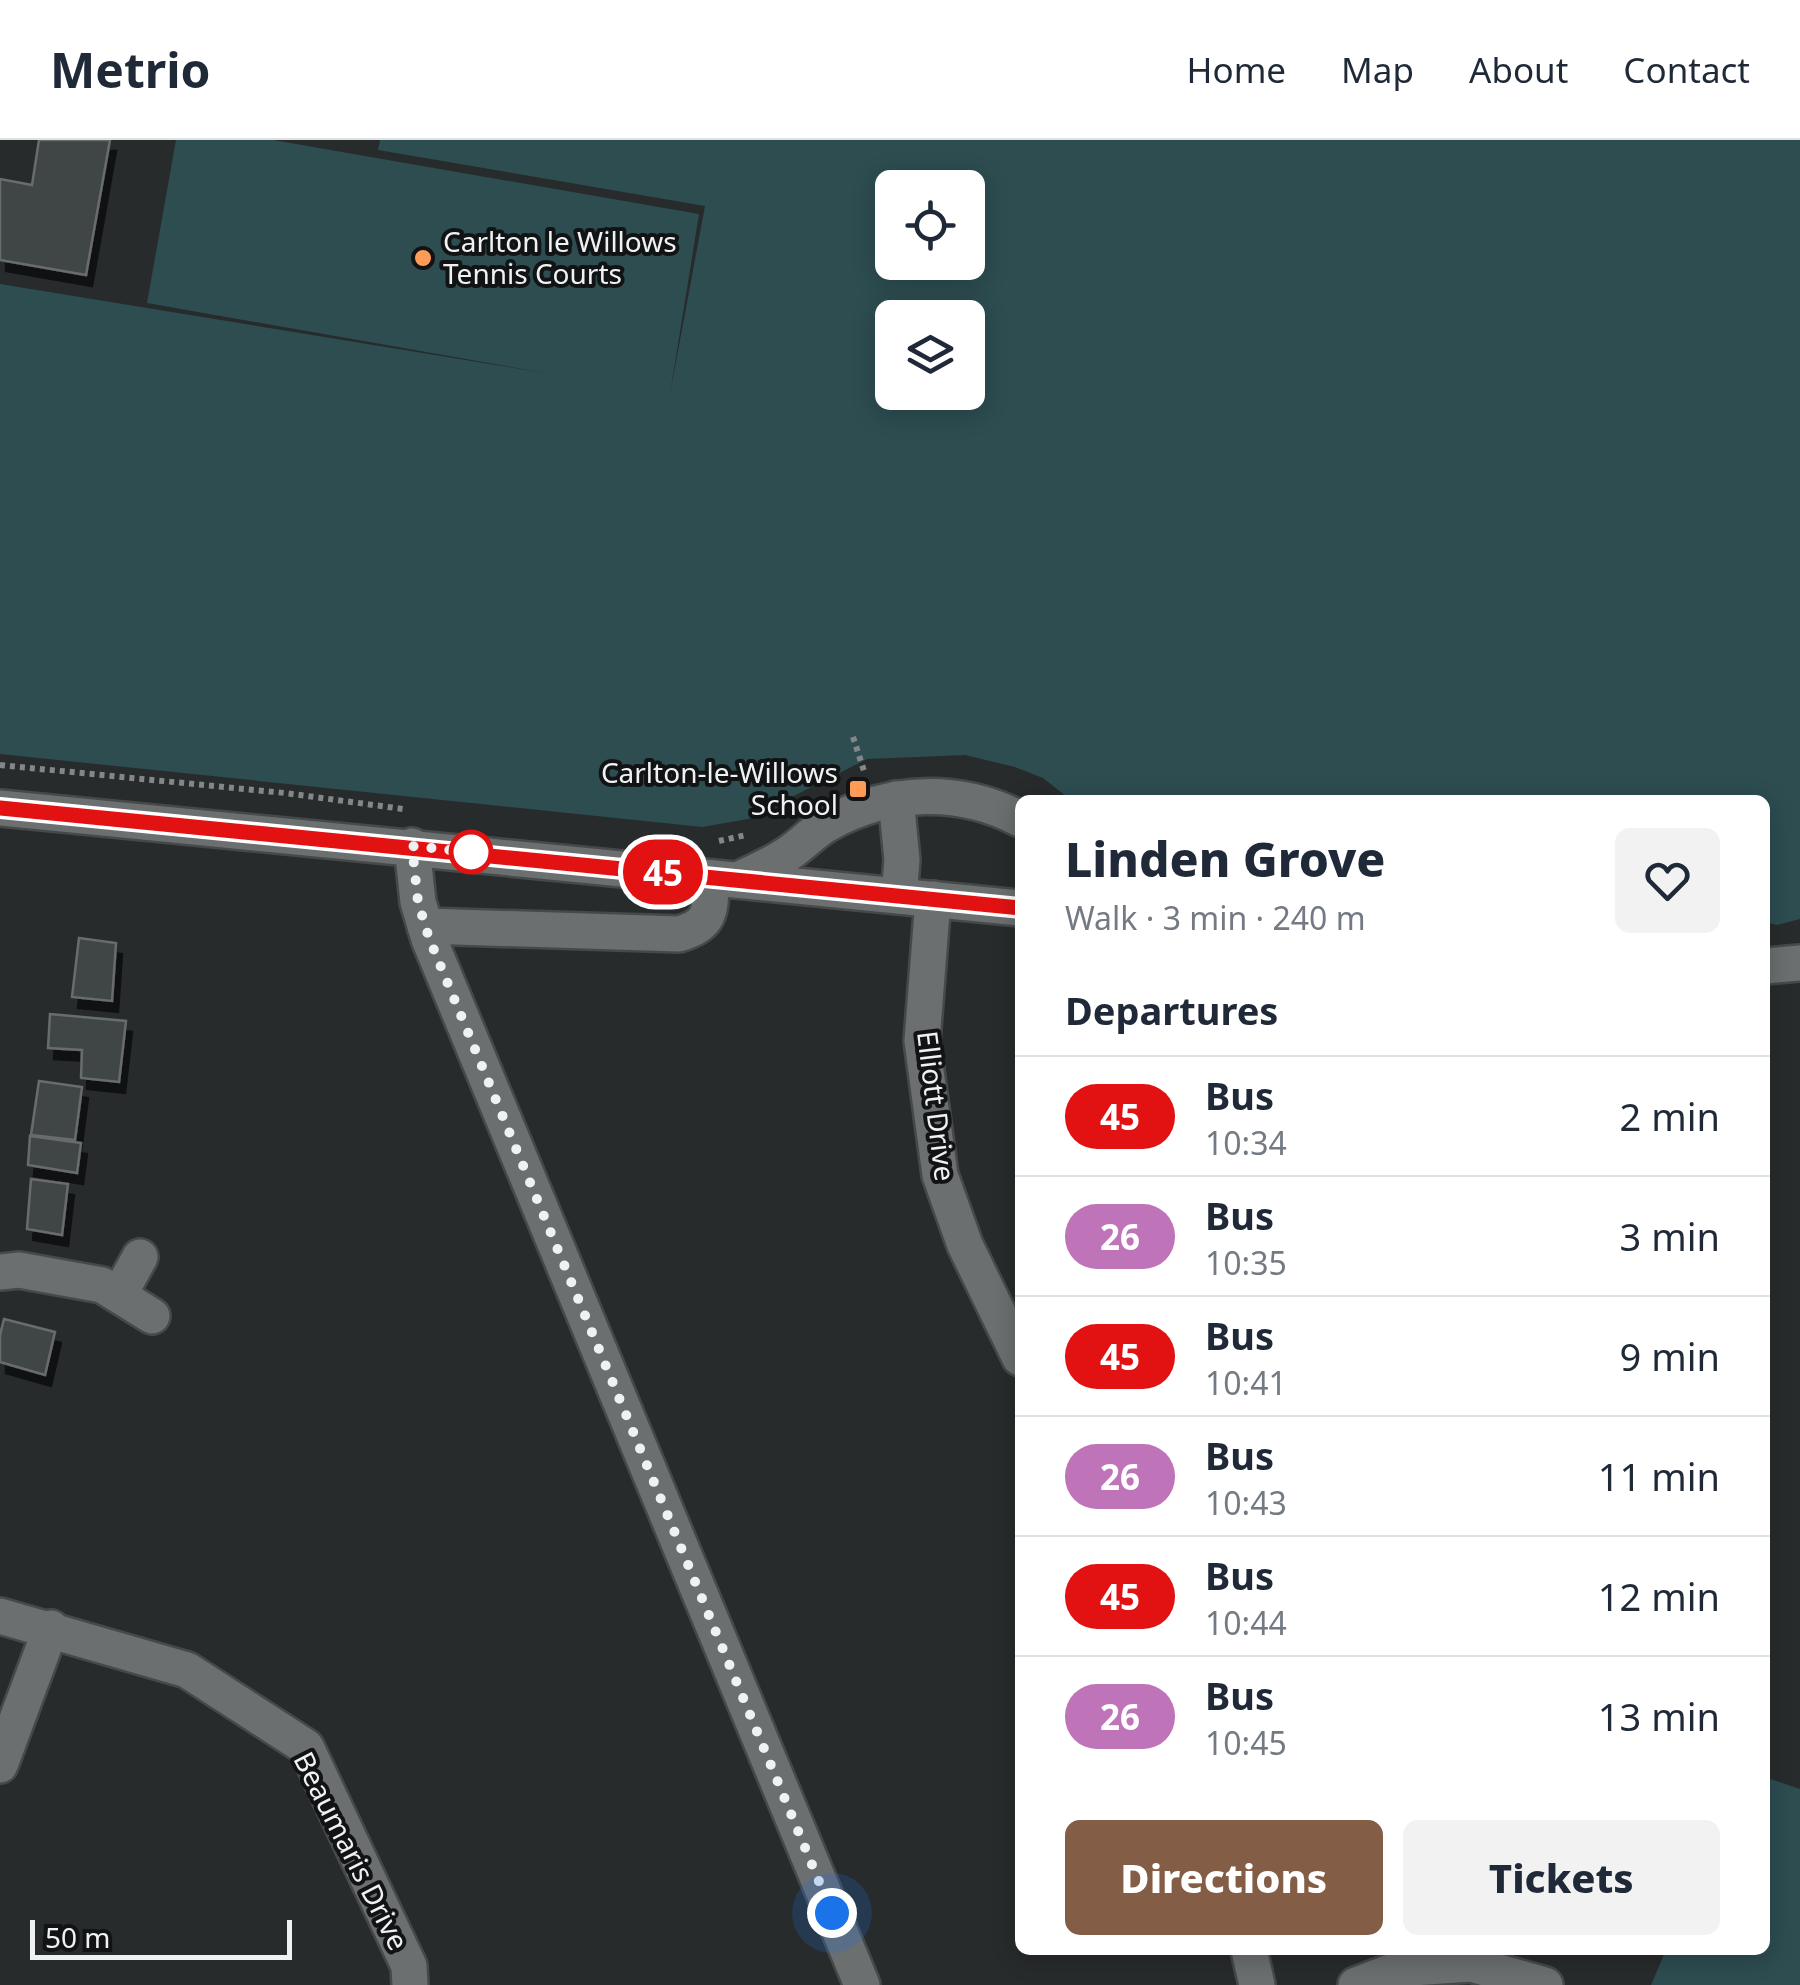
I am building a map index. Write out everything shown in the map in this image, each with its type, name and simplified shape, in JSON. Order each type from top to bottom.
[{"type":"street","points":[[721,867],[790,853],[827,824],[876,803],[888,787],[964,797],[1015,819]]},
{"type":"street","name":"Elliott Drive","points":[[888,787],[902,860],[916,898],[922,1042],[940,1176],[966,1245],[1015,1344]]},
{"type":"street","points":[[0,808],[414,828],[721,867],[916,898],[1015,908]]},
{"type":"street","points":[[414,828],[418,902],[425,926],[862,1985]]},
{"type":"street","points":[[425,926],[680,934],[698,928],[708,917],[721,867]]},
{"type":"street","points":[[119,1295],[140,1257]]},
{"type":"street","points":[[0,1272],[19,1270],[102,1284],[152,1316]]},
{"type":"street","name":"Beaumaris Drive","points":[[0,1616],[187,1670],[306,1748],[409,1966],[410,1985]]},
{"type":"street","points":[[0,1765],[51,1628]]},
{"type":"street","points":[[1250,1955],[1257,1985]]},
{"type":"street","points":[[1356,1985],[1398,1969],[1471,1964],[1545,1985]]},
{"type":"path","points":[[853,737],[867,780],[888,787]]},
{"type":"path","points":[[0,765],[285,793],[414,828]]},
{"type":"path","points":[[721,867],[753,834]]},
{"type":"shaded area","points":[[176,140],[273,140],[699,214],[670,394],[705,206],[378,150],[380,140],[1800,140],[1800,919],[1770,923],[1770,795],[1065,795],[1043,778],[965,755],[867,759],[748,819],[702,827],[0,754],[0,284],[551,374],[147,303]]},
{"type":"shaded area","points":[[1770,1779],[1800,1789],[1800,1985],[1651,1985],[1664,1955],[1770,1955]]},
{"type":"building","points":[[39,140],[110,140],[86,275],[0,260],[0,179],[32,185]]},
{"type":"building","points":[[79,938],[116,943],[112,1001],[72,997]]},
{"type":"building","points":[[50,1014],[126,1021],[119,1082],[81,1078],[82,1050],[48,1048]]},
{"type":"building","points":[[39,1081],[82,1087],[75,1140],[31,1135]]},
{"type":"building","points":[[30,1136],[81,1143],[77,1173],[28,1165]]},
{"type":"building","points":[[31,1179],[68,1184],[62,1235],[27,1229]]},
{"type":"building","points":[[4,1319],[55,1332],[45,1375],[0,1362]]},
{"type":"bus line","name":"45","points":[[0,808],[1015,908]]},
{"type":"place","name":"Carlton le Willows Tennis Courts","points":[[423,258]]},
{"type":"place","name":"Carlton-le-Willows School","points":[[858,789]]},
{"type":"route","points":[[471,852],[487,854],[412,846],[418,902],[429,938],[832,1913]]}]
